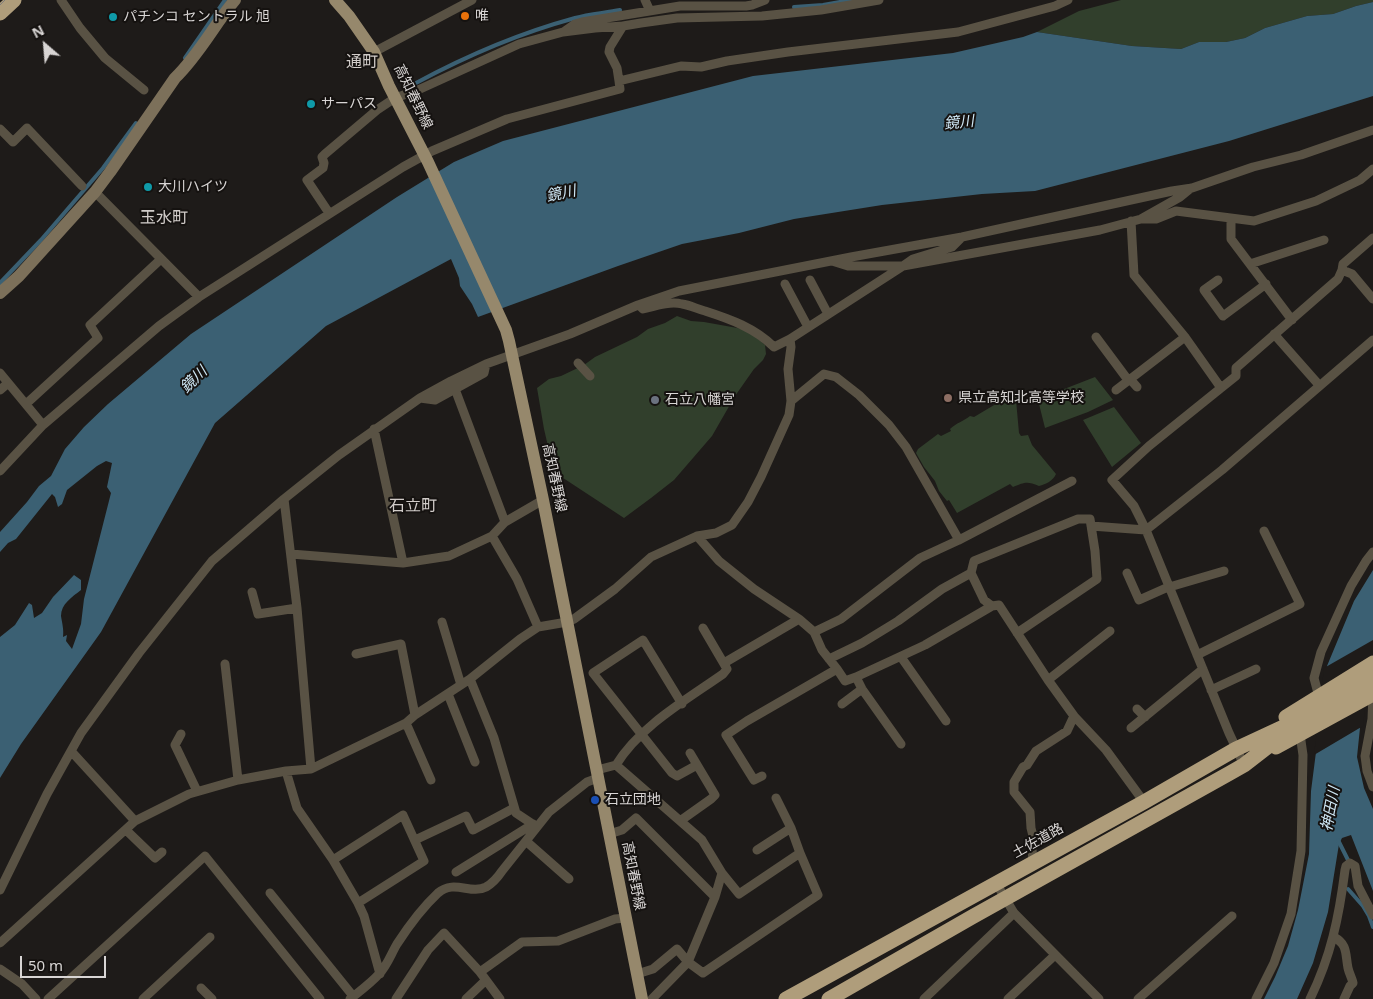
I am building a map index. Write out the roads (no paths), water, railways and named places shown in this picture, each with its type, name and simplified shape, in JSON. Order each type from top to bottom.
[{"type":"highway","points":[[0,13],[14,0]]},
{"type":"highway","points":[[1236,749],[1315,694],[1373,663]]},
{"type":"highway","name":"土佐道路","points":[[839,997],[1005,898],[1244,765],[1306,726],[1373,679]]},
{"type":"highway","points":[[1306,726],[1372,695]]},
{"type":"highway","name":"土佐道路","points":[[786,999],[1144,802],[1236,749],[1306,726]]},
{"type":"main road","name":"高知春野線","points":[[335,0],[349,16],[374,52],[426,158],[506,330],[543,500],[642,999]]},
{"type":"street","points":[[61,0],[80,28],[105,58],[144,90]]},
{"type":"street","points":[[0,293],[19,276],[95,192],[175,78],[188,66],[235,0]]},
{"type":"street","points":[[374,52],[472,0]]},
{"type":"street","points":[[644,0],[650,11]]},
{"type":"street","points":[[563,32],[582,22],[680,6],[746,6],[765,0]]},
{"type":"street","points":[[329,213],[307,180],[323,168],[322,158],[325,154],[377,110],[395,98],[418,90],[519,44],[563,32],[678,18],[762,16],[796,13],[878,0]]},
{"type":"street","points":[[619,80],[681,66],[701,67],[788,52],[958,32],[1055,6],[1068,0]]},
{"type":"street","points":[[0,471],[43,425],[159,326],[199,297],[329,213],[426,158],[507,119],[620,89],[617,68],[609,52],[623,26]]},
{"type":"street","points":[[0,129],[13,142],[27,128],[82,186]]},
{"type":"street","points":[[0,890],[47,794],[81,733],[139,653],[212,561],[284,498],[339,454],[420,398],[451,380],[511,351],[570,334],[638,305],[679,291],[962,237],[1192,188],[1253,167],[1301,155],[1373,130]]},
{"type":"street","points":[[832,261],[848,266],[903,266],[1100,230],[1141,219],[1156,219],[1176,210],[1254,221],[1316,201],[1360,180],[1373,169]]},
{"type":"street","points":[[1141,219],[1192,188]]},
{"type":"street","points":[[95,192],[199,297]]},
{"type":"street","points":[[1231,219],[1231,239],[1292,320]]},
{"type":"street","points":[[1132,221],[1134,274],[1185,337],[1221,388]]},
{"type":"street","points":[[638,305],[643,308],[682,303],[729,319],[746,327],[766,339],[774,347],[790,339],[913,259],[952,247],[962,237]]},
{"type":"street","points":[[1244,765],[1211,690],[1146,530],[1134,506],[1112,480],[1150,446],[1236,376],[1236,368],[1338,279],[1343,264],[1373,238]]},
{"type":"street","points":[[1250,264],[1324,240]]},
{"type":"street","points":[[26,404],[98,338],[90,325],[161,259]]},
{"type":"street","points":[[1342,270],[1352,274],[1373,299]]},
{"type":"street","points":[[810,280],[828,314]]},
{"type":"street","points":[[1196,296],[1218,280]]},
{"type":"street","points":[[785,284],[808,327]]},
{"type":"street","points":[[1204,290],[1223,316],[1266,284]]},
{"type":"street","points":[[1274,334],[1319,385]]},
{"type":"street","points":[[1096,337],[1136,387]]},
{"type":"street","points":[[1116,390],[1185,337]]},
{"type":"street","points":[[0,943],[135,821],[189,794],[238,780],[286,771],[311,769],[406,723],[470,679],[538,627],[574,619],[614,589],[651,557],[697,536],[716,533],[732,525],[748,502],[761,477],[789,415],[791,401],[788,369],[791,347],[790,339]]},
{"type":"street","points":[[1091,526],[1146,530],[1222,470],[1373,340]]},
{"type":"street","points":[[578,363],[590,376]]},
{"type":"street","points":[[420,398],[435,400],[484,373],[486,364]]},
{"type":"street","points":[[0,373],[43,425]]},
{"type":"street","points":[[791,401],[824,374],[836,377],[859,395],[889,425],[906,447],[959,540]]},
{"type":"street","points":[[0,390],[8,383]]},
{"type":"street","points":[[455,389],[505,522]]},
{"type":"street","points":[[374,429],[404,563]]},
{"type":"street","points":[[814,632],[841,619],[920,558],[959,540],[1072,481]]},
{"type":"street","points":[[284,498],[297,608],[311,769]]},
{"type":"street","points":[[291,554],[404,563],[449,556],[492,536],[505,522],[543,500]]},
{"type":"street","points":[[992,606],[984,600],[971,573],[974,561],[1078,519],[1090,519],[1097,579],[1017,633]]},
{"type":"street","points":[[1197,655],[1300,604],[1264,530]]},
{"type":"street","points":[[492,536],[517,578],[538,627]]},
{"type":"street","points":[[697,536],[719,562],[814,632],[822,650],[845,681],[901,657],[992,606],[999,605],[1074,716],[1106,750],[1144,802]]},
{"type":"street","points":[[1315,694],[1314,678],[1318,661],[1333,623],[1351,586],[1373,552]]},
{"type":"street","points":[[1127,573],[1139,600],[1224,570]]},
{"type":"street","points":[[829,659],[862,643],[898,621],[942,588],[971,573]]},
{"type":"street","points":[[252,592],[258,614],[297,608]]},
{"type":"street","points":[[724,663],[798,620]]},
{"type":"street","points":[[442,622],[461,685]]},
{"type":"street","points":[[456,872],[535,825],[587,782],[616,765],[624,751],[661,717],[723,674],[727,670],[724,663],[703,628]]},
{"type":"street","points":[[1048,680],[1110,631]]},
{"type":"street","points":[[578,676],[593,674],[643,640],[682,704]]},
{"type":"street","points":[[356,654],[401,644],[415,715]]},
{"type":"street","points":[[901,657],[946,721]]},
{"type":"street","points":[[225,664],[238,780]]},
{"type":"street","points":[[1211,690],[1256,668]]},
{"type":"street","points":[[1132,728],[1203,669]]},
{"type":"street","points":[[762,776],[754,780],[726,735],[837,670]]},
{"type":"street","points":[[593,674],[672,773],[677,776],[697,765]]},
{"type":"street","points":[[856,677],[862,689],[901,744]]},
{"type":"street","points":[[470,679],[494,738],[516,813],[535,825]]},
{"type":"street","points":[[842,704],[862,689]]},
{"type":"street","points":[[448,694],[475,762]]},
{"type":"street","points":[[1372,695],[1372,719],[1365,756],[1367,771],[1373,787]]},
{"type":"street","points":[[1137,709],[1145,717]]},
{"type":"street","points":[[1033,863],[1032,849],[1034,840],[1030,812],[1014,792],[1014,782],[1023,766],[1026,765],[1036,751],[1067,731],[1074,716]]},
{"type":"street","points":[[406,723],[431,780]]},
{"type":"street","points":[[1256,999],[1274,963],[1291,914],[1301,851],[1303,755],[1306,726]]},
{"type":"street","points":[[181,734],[175,745],[197,792]]},
{"type":"street","points":[[71,751],[135,821]]},
{"type":"street","points":[[680,821],[715,795],[690,754]]},
{"type":"street","points":[[616,765],[702,840],[722,873],[738,894],[800,853]]},
{"type":"street","points":[[286,771],[297,808],[333,860],[358,903],[364,916],[380,974]]},
{"type":"street","points":[[637,974],[652,969],[677,949],[688,962],[703,973],[818,895],[791,828],[776,798]]},
{"type":"street","points":[[415,840],[466,816],[474,830],[514,808]]},
{"type":"street","points":[[333,860],[403,815],[424,861],[358,903]]},
{"type":"street","points":[[609,834],[622,830],[636,818],[715,897]]},
{"type":"street","points":[[270,893],[352,998],[380,974],[417,917],[438,894],[455,886],[472,889],[485,888],[527,842],[535,825]]},
{"type":"street","points":[[757,850],[791,828]]},
{"type":"street","points":[[126,830],[155,858],[162,852]]},
{"type":"street","points":[[527,842],[569,879]]},
{"type":"street","points":[[48,999],[205,856],[320,999]]},
{"type":"street","points":[[1310,999],[1334,937],[1345,870],[1346,866],[1350,864],[1355,866],[1358,886],[1373,915]]},
{"type":"street","points":[[652,999],[688,962],[715,897],[722,873]]},
{"type":"street","points":[[996,883],[1014,912],[1092,997]]},
{"type":"street","points":[[924,999],[1014,912]]},
{"type":"street","points":[[1138,999],[1232,916]]},
{"type":"street","points":[[480,972],[522,942],[558,940],[615,919],[626,918]]},
{"type":"street","points":[[396,999],[428,950],[444,933],[480,972],[500,999]]},
{"type":"street","points":[[1334,937],[1342,941],[1353,984],[1350,986],[1344,999]]},
{"type":"street","points":[[143,999],[210,938]]},
{"type":"street","points":[[1008,999],[1055,955]]},
{"type":"street","points":[[0,969],[22,984],[36,999]]},
{"type":"street","points":[[466,999],[486,980]]},
{"type":"street","points":[[201,988],[212,999]]},
{"type":"water","name":"鏡川","points":[[1373,2],[1373,96],[1229,141],[1035,191],[982,194],[882,205],[794,219],[739,233],[682,244],[478,317],[460,286],[459,278],[451,259],[326,326],[215,423],[101,632],[21,744],[0,778],[0,637],[15,625],[29,603],[32,605],[34,618],[42,613],[53,597],[74,575],[81,580],[81,590],[65,604],[61,612],[63,637],[67,635],[66,641],[72,649],[81,624],[84,599],[111,493],[107,487],[112,463],[106,461],[97,466],[67,490],[62,504],[58,507],[52,494],[16,539],[8,543],[0,552],[0,532],[39,486],[51,476],[65,449],[84,427],[108,404],[191,334],[397,197],[454,162],[503,141],[753,76],[953,53],[1037,32],[1132,46],[1181,49],[1199,42],[1226,42],[1245,38],[1265,28],[1307,16],[1333,14]]},
{"type":"water","name":"神田川","points":[[1373,570],[1373,662],[1364,689],[1357,757],[1364,788],[1373,809],[1373,891],[1351,835],[1342,838],[1339,844],[1328,912],[1313,963],[1297,999],[1264,999],[1288,946],[1298,910],[1309,854],[1311,791],[1327,666],[1354,601]]},
{"type":"waterway","points":[[185,58],[225,0]]},
{"type":"waterway","points":[[794,7],[823,5],[851,0]]},
{"type":"waterway","points":[[416,83],[514,38],[580,17],[620,10]]},
{"type":"waterway","points":[[0,283],[41,240],[103,168],[136,123]]},
{"type":"waterway","name":"神田川","points":[[1338,840],[1348,860]]},
{"type":"waterway","points":[[1348,889],[1363,906],[1373,927]]},
{"type":"tram line","points":[[0,5],[5,0]]},
{"type":"place","name":"唯","points":[[465,16]]},
{"type":"place","name":"パチンコ セントラル 旭","points":[[113,17]]},
{"type":"place","name":"サーパス","points":[[311,104]]},
{"type":"place","name":"大川ハイツ","points":[[148,187]]},
{"type":"place","name":"県立高知北高等学校","points":[[948,398]]},
{"type":"place","name":"石立八幡宮","points":[[655,400]]},
{"type":"place","name":"石立団地","points":[[595,800]]},
{"type":"district","name":"通町","points":[[362,62]]},
{"type":"district","name":"玉水町","points":[[164,218]]},
{"type":"district","name":"石立町","points":[[413,506]]}]
